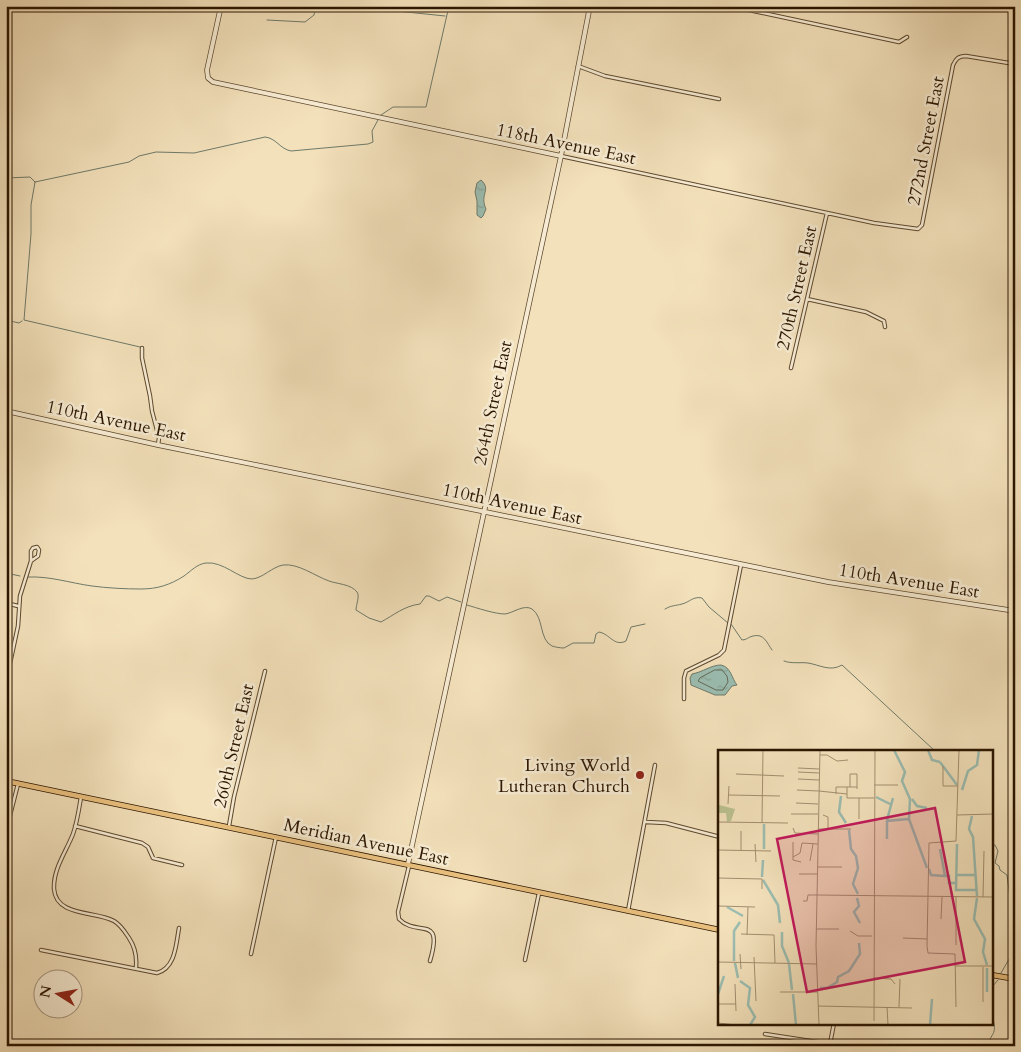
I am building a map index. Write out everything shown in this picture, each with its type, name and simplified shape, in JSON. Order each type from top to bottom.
[{"type":"main road","name":"Meridian Avenue East","points":[[6,781],[718,930]]},
{"type":"main road","points":[[994,976],[1015,979]]},
{"type":"street","name":"118th Avenue East","points":[[221,6],[207,70],[209,80],[216,84],[874,223],[919,228]]},
{"type":"street","name":"264th Street East","points":[[408,865],[561,156],[590,6]]},
{"type":"street","points":[[730,6],[899,42],[906,37]]},
{"type":"street","name":"272nd Street East","points":[[919,228],[922,225],[954,65],[957,58],[966,56],[1015,64]]},
{"type":"street","points":[[578,66],[605,76],[719,99]]},
{"type":"street","name":"270th Street East","points":[[791,368],[827,213]]},
{"type":"street","points":[[807,299],[872,314],[884,321],[885,327]]},
{"type":"street","points":[[142,348],[142,358],[152,411],[159,438],[158,444]]},
{"type":"street","name":"110th Avenue East","points":[[6,411],[484,512],[828,582],[1014,609]]},
{"type":"street","points":[[6,682],[18,626],[18,606],[23,581],[31,561],[31,551],[33,548],[37,548],[39,550],[38,556],[31,561]]},
{"type":"street","points":[[684,699],[686,671],[719,656],[724,650],[740,564]]},
{"type":"street","points":[[6,603],[18,606]]},
{"type":"street","points":[[6,649],[12,650]]},
{"type":"street","name":"260th Street East","points":[[228,828],[264,671]]},
{"type":"street","points":[[628,911],[646,822],[655,765]]},
{"type":"street","points":[[6,831],[18,783]]},
{"type":"street","points":[[81,797],[75,826],[56,875],[54,888],[57,899],[60,904],[67,908],[107,918],[117,923],[134,948],[136,967]]},
{"type":"street","points":[[646,822],[666,823],[718,836]]},
{"type":"street","points":[[75,826],[142,843],[148,847],[154,858],[182,865]]},
{"type":"street","points":[[251,954],[276,838]]},
{"type":"street","points":[[408,865],[398,916],[400,922],[428,930],[433,934],[435,940],[430,961]]},
{"type":"street","points":[[525,960],[539,892]]},
{"type":"street","points":[[41,950],[130,968],[136,967],[146,971],[160,972],[168,966],[172,959],[179,928]]},
{"type":"street","points":[[765,1034],[830,1045],[834,1024]]},
{"type":"water","points":[[481,180],[486,190],[484,204],[486,209],[481,218],[477,215],[475,192],[477,183]]},
{"type":"water","points":[[721,665],[727,668],[737,685],[732,686],[725,695],[715,695],[691,685],[690,678],[692,674]]},
{"type":"waterway","points":[[267,20],[305,22],[314,15],[316,6]]},
{"type":"waterway","points":[[348,6],[445,16]]},
{"type":"waterway","points":[[381,115],[393,107],[426,107],[449,6]]},
{"type":"waterway","points":[[35,182],[129,162],[139,156],[156,152],[194,153],[265,137],[272,139],[291,151],[368,144],[373,142],[372,131],[378,120]]},
{"type":"waterway","points":[[6,178],[30,177],[35,182]]},
{"type":"waterway","points":[[35,182],[31,205],[31,234],[24,320],[140,347]]},
{"type":"waterway","points":[[6,320],[19,323],[22,321]]},
{"type":"waterway","points":[[28,577],[84,585],[147,589],[174,582],[197,566],[206,563],[225,567],[252,579],[260,577],[279,566],[289,565],[329,581],[351,587],[358,594],[356,610],[369,618],[381,622],[404,609],[420,604],[426,596],[439,601],[447,597],[461,602]]},
{"type":"waterway","points":[[6,573],[20,576]]},
{"type":"waterway","points":[[665,609],[694,598],[702,598],[709,607],[728,623]]},
{"type":"waterway","points":[[467,605],[505,614],[522,608],[532,609],[538,617],[545,639],[552,646],[561,648],[573,643],[594,643],[596,634],[599,632],[615,641],[626,641],[631,627],[645,624]]},
{"type":"waterway","points":[[731,624],[742,640],[757,635],[763,637],[772,650]]},
{"type":"waterway","points":[[784,661],[808,663],[829,668],[842,665],[934,750]]},
{"type":"waterway","points":[[994,845],[998,851],[995,863],[1007,875],[1010,898],[1015,905]]},
{"type":"waterway","points":[[1001,973],[1015,949]]},
{"type":"waterway","points":[[994,985],[998,980]]},
{"type":"waterway","points":[[989,1046],[994,1031],[994,1024]]},
{"type":"place","name":"Living World Lutheran Church","points":[[640,775]]}]
